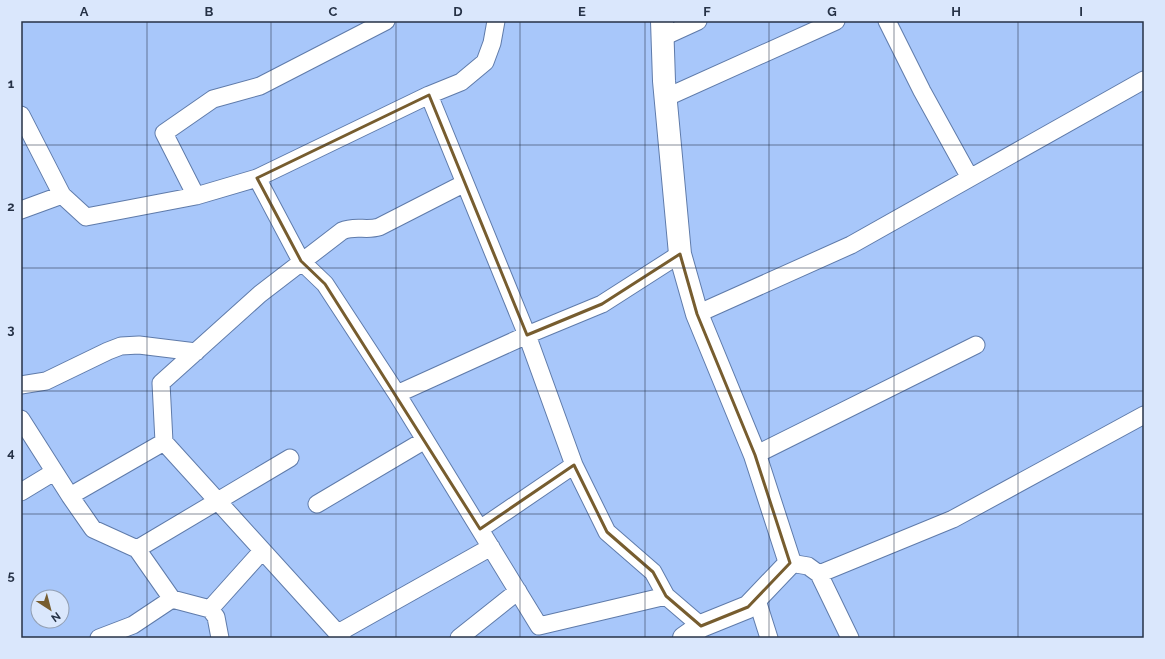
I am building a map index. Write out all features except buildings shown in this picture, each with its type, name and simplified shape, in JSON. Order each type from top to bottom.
[{"type":"street","points":[[196,196],[164,133],[213,99],[260,86],[386,21]]},
{"type":"street","points":[[21,115],[62,195],[86,217],[196,196],[257,178],[429,95],[461,82],[485,62],[492,43],[496,21]]},
{"type":"street","points":[[698,21],[663,29],[665,98],[680,254],[697,314],[755,455],[790,563]]},
{"type":"street","points":[[665,98],[836,21]]},
{"type":"street","points":[[887,21],[922,91],[970,178]]},
{"type":"street","points":[[697,314],[850,245],[1144,80]]},
{"type":"street","points":[[429,95],[527,335],[574,465],[607,532],[653,572],[666,596],[693,633],[748,607],[790,563]]},
{"type":"street","points":[[257,178],[301,261],[325,284],[397,394],[539,626],[666,596]]},
{"type":"street","points":[[465,183],[379,227],[372,229],[349,228],[342,230],[260,294],[161,383],[164,442],[262,552],[340,636],[491,547]]},
{"type":"street","points":[[21,210],[62,195]]},
{"type":"street","points":[[397,394],[527,335],[602,304],[680,254]]},
{"type":"street","points":[[21,385],[46,381],[108,350],[121,346],[139,345],[196,352]]},
{"type":"street","points":[[755,455],[976,345]]},
{"type":"street","points":[[819,574],[953,519],[1144,415]]},
{"type":"street","points":[[21,419],[54,472],[93,529],[137,549],[172,599],[210,609],[216,617],[220,638]]},
{"type":"street","points":[[317,504],[425,440]]},
{"type":"street","points":[[70,496],[164,442]]},
{"type":"street","points":[[137,549],[290,458]]},
{"type":"street","points":[[480,529],[574,465]]},
{"type":"street","points":[[21,492],[54,472]]},
{"type":"street","points":[[210,609],[262,552]]},
{"type":"street","points":[[790,563],[808,566],[819,574],[850,638]]},
{"type":"street","points":[[459,638],[518,591]]},
{"type":"street","points":[[756,597],[770,638]]},
{"type":"street","points":[[99,638],[133,625],[172,599]]},
{"type":"highlighted area","points":[[429,95],[527,335],[602,304],[680,254],[697,314],[755,455],[790,563],[748,607],[701,626],[666,596],[653,572],[607,532],[574,465],[480,529],[325,284],[301,261],[257,178]]}]
